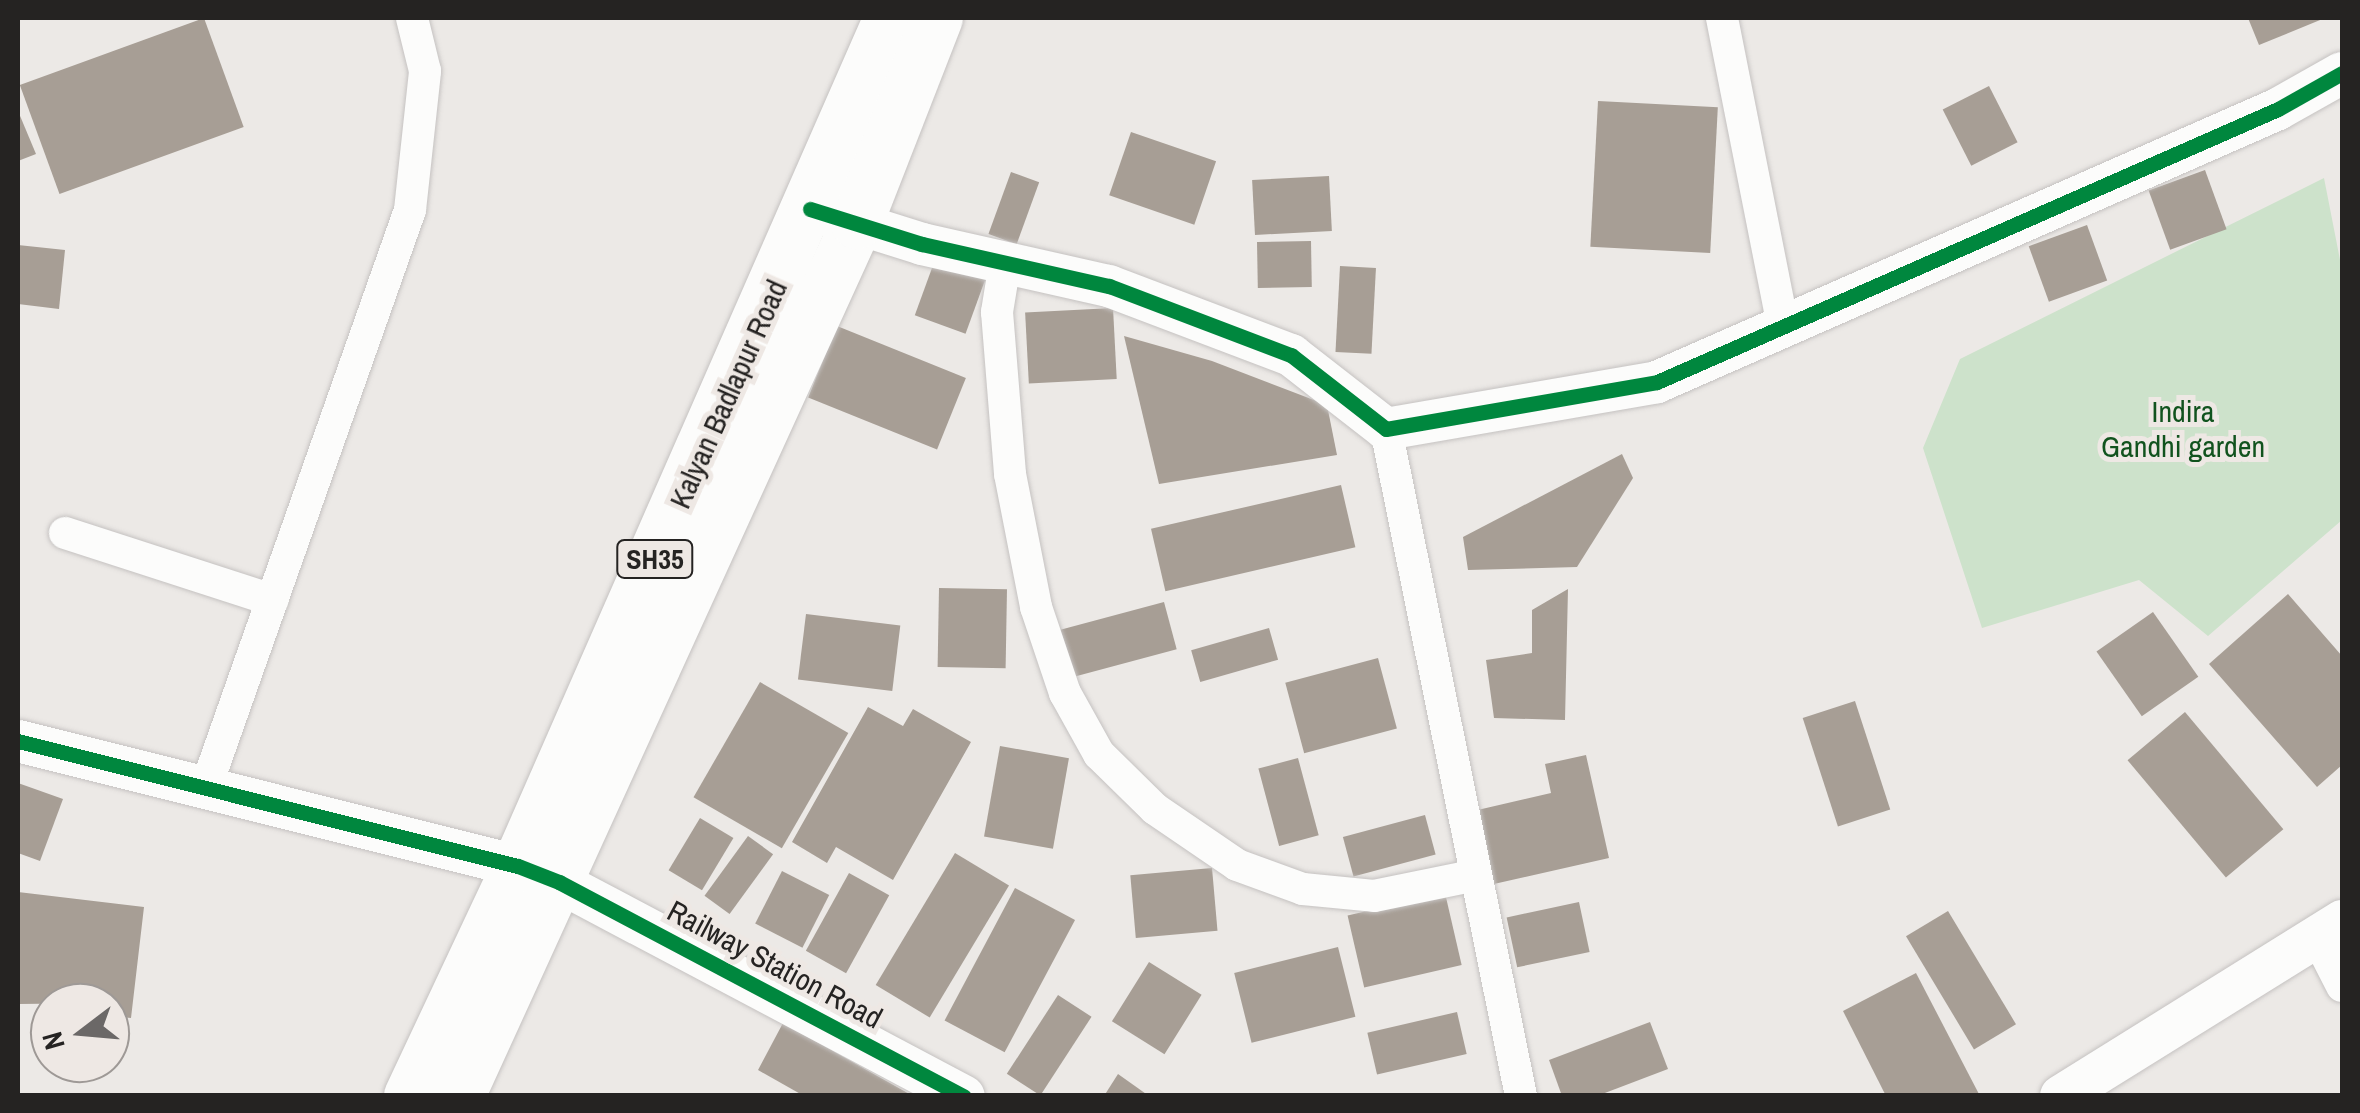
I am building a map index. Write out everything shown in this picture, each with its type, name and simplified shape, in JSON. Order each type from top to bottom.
[{"type":"main road","name":"Kalyan Badlapur Road","points":[[834,216],[890,18]]},
{"type":"main road","name":"Kalyan Badlapur Road","points":[[458,1096],[539,874],[834,216],[937,18]]},
{"type":"main road","name":"Kalyan Badlapur Road","points":[[410,1096],[539,874]]},
{"type":"street","points":[[206,788],[410,210],[425,71],[412,18]]},
{"type":"street","points":[[1722,18],[1783,327]]},
{"type":"street","points":[[1386,430],[1657,382],[2341,78]]},
{"type":"street","points":[[834,216],[1005,263],[1108,286],[1292,355],[1386,430],[1521,1096]]},
{"type":"street","points":[[1005,263],[998,346],[1010,474],[1036,607],[1065,693],[1099,754],[1155,809],[1236,865],[1303,889],[1374,896],[1476,875]]},
{"type":"street","points":[[64,533],[272,600]]},
{"type":"street","name":"Railway Station Road","points":[[18,741],[539,874],[964,1096]]},
{"type":"street","points":[[2062,1096],[2330,929],[2342,986]]},
{"type":"green space","name":"Indira Gandhi garden","points":[[2324,178],[2342,270],[2342,520],[2208,636],[2139,580],[1982,628],[1923,448],[1960,359]]},
{"type":"building","points":[[204,18],[244,127],[59,194],[20,85]]},
{"type":"building","points":[[2248,18],[2325,18],[2259,45]]},
{"type":"building","points":[[1989,86],[2018,142],[1971,166],[1943,110]]},
{"type":"building","points":[[1598,101],[1718,107],[1710,253],[1590,247]]},
{"type":"building","points":[[18,111],[36,154],[18,161]]},
{"type":"building","points":[[1131,132],[1216,161],[1194,225],[1109,195]]},
{"type":"building","points":[[2205,170],[2227,229],[2170,250],[2149,191]]},
{"type":"building","points":[[1011,172],[1039,182],[1017,244],[988,234]]},
{"type":"building","points":[[1329,176],[1332,231],[1255,235],[1252,180]]},
{"type":"building","points":[[2087,225],[2107,280],[2049,302],[2029,246]]},
{"type":"building","points":[[1311,241],[1312,287],[1258,288],[1257,242]]},
{"type":"building","points":[[18,245],[65,250],[59,309],[18,304]]},
{"type":"building","points":[[936,257],[987,275],[966,334],[915,315]]},
{"type":"building","points":[[1340,266],[1376,268],[1371,354],[1335,352]]},
{"type":"building","points":[[1113,308],[1117,379],[1029,384],[1025,313]]},
{"type":"building","points":[[837,326],[966,378],[937,449],[808,397]]},
{"type":"building","points":[[1124,336],[1212,361],[1327,405],[1337,455],[1159,484]]},
{"type":"building","points":[[1622,454],[1633,478],[1577,567],[1468,570],[1463,537]]},
{"type":"building","points":[[1341,485],[1355,547],[1165,591],[1151,529]]},
{"type":"building","points":[[939,588],[1007,589],[1006,668],[938,667]]},
{"type":"building","points":[[1568,589],[1565,720],[1494,718],[1486,660],[1532,653],[1532,610]]},
{"type":"building","points":[[2288,594],[2342,656],[2342,765],[2317,787],[2209,664]]},
{"type":"building","points":[[1164,602],[1177,649],[1068,679],[1055,631]]},
{"type":"building","points":[[2153,612],[2198,677],[2142,716],[2096,652]]},
{"type":"building","points":[[806,614],[900,626],[892,691],[798,680]]},
{"type":"building","points":[[1269,628],[1278,660],[1200,682],[1191,650]]},
{"type":"building","points":[[1378,658],[1397,729],[1304,753],[1285,683]]},
{"type":"building","points":[[760,682],[848,733],[782,848],[694,797]]},
{"type":"building","points":[[1855,701],[1890,809],[1838,826],[1803,718]]},
{"type":"building","points":[[868,707],[903,726],[913,709],[971,742],[893,880],[836,847],[827,863],[792,842]]},
{"type":"building","points":[[2185,712],[2283,829],[2226,877],[2128,760]]},
{"type":"building","points":[[1000,746],[1069,758],[1053,849],[984,837]]},
{"type":"building","points":[[1586,755],[1609,858],[1485,886],[1469,812],[1551,793],[1545,764]]},
{"type":"building","points":[[1298,758],[1319,835],[1279,846],[1258,769]]},
{"type":"building","points":[[18,783],[63,799],[40,861],[18,853]]},
{"type":"building","points":[[1425,815],[1436,855],[1354,877],[1343,837]]},
{"type":"building","points":[[700,818],[733,838],[702,890],[669,870]]},
{"type":"building","points":[[748,836],[773,854],[730,914],[705,896]]},
{"type":"building","points":[[955,853],[1009,885],[930,1017],[876,985]]},
{"type":"building","points":[[1212,868],[1217,931],[1136,938],[1130,875]]},
{"type":"building","points":[[782,871],[829,895],[802,948],[755,924]]},
{"type":"building","points":[[849,873],[889,895],[846,973],[806,951]]},
{"type":"building","points":[[1015,888],[1075,920],[1005,1052],[945,1020]]},
{"type":"building","points":[[18,892],[144,907],[131,1018],[130,983],[30,983],[30,1004],[18,1004]]},
{"type":"building","points":[[1445,893],[1462,965],[1364,988],[1348,915]]},
{"type":"building","points":[[1579,902],[1590,952],[1517,967],[1507,917]]},
{"type":"building","points":[[1948,911],[2016,1024],[1974,1049],[1906,936]]},
{"type":"building","points":[[1338,947],[1355,1017],[1252,1043],[1234,973]]},
{"type":"building","points":[[1149,962],[1202,995],[1164,1054],[1112,1021]]},
{"type":"building","points":[[1916,973],[1980,1096],[1886,1096],[1843,1011]]},
{"type":"building","points":[[1058,995],[1092,1017],[1040,1096],[1007,1074]]},
{"type":"building","points":[[1457,1012],[1467,1054],[1377,1075],[1367,1033]]},
{"type":"building","points":[[1650,1022],[1668,1069],[1597,1096],[1562,1096],[1549,1060]]},
{"type":"building","points":[[783,1023],[913,1096],[804,1096],[758,1070]]},
{"type":"building","points":[[1118,1074],[1149,1096],[1104,1096]]},
{"type":"cycle path","points":[[810,209],[922,244],[1109,286],[1291,355],[1386,429],[1657,382],[2278,109],[2342,73]]},
{"type":"cycle path","points":[[18,741],[518,866],[559,882],[964,1096]]}]
